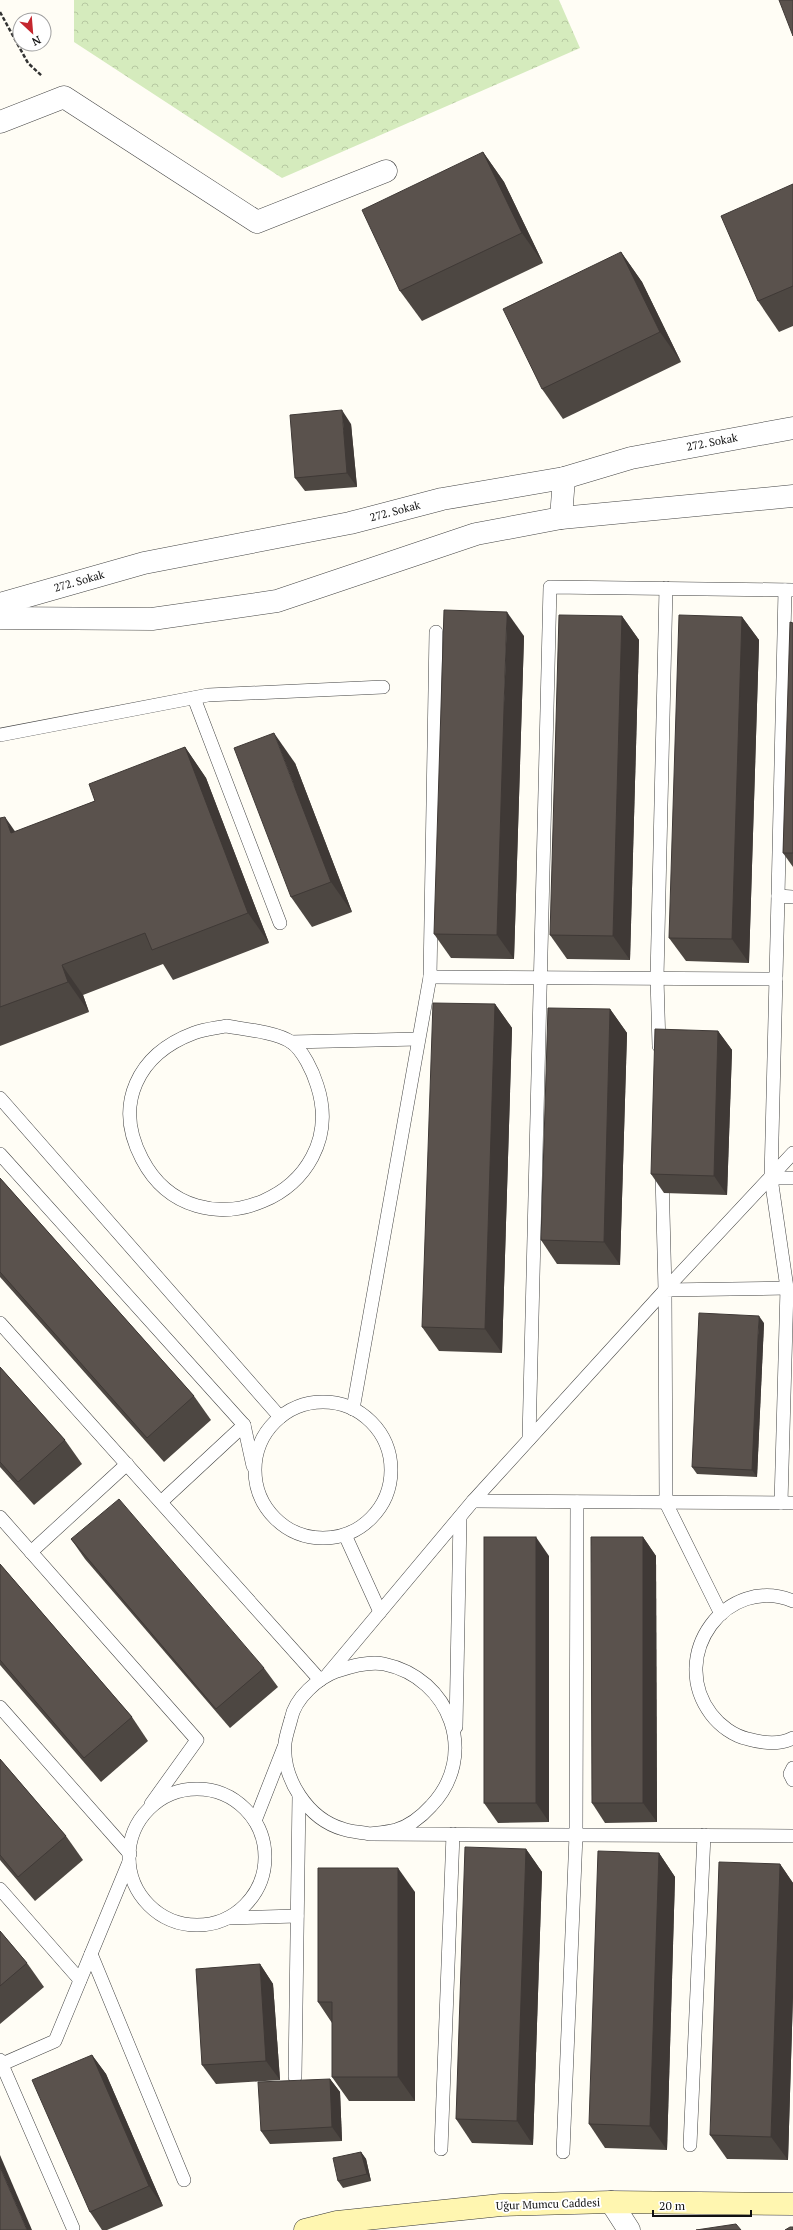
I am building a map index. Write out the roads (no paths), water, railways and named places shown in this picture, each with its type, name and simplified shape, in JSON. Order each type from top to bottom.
[{"type":"main road","name":"Uğur Mumcu Caddesi","points":[[305,2230],[337,2222],[501,2205],[611,2202],[793,2204]]},
{"type":"street","points":[[0,122],[64,97],[257,222],[386,171]]},
{"type":"street","name":"272. Sokak","points":[[0,604],[144,563],[350,523],[442,499],[564,478],[631,458],[793,428]]},
{"type":"street","points":[[561,518],[564,478]]},
{"type":"street","points":[[0,618],[152,619],[278,600],[476,534],[561,518],[793,496]]},
{"type":"street","points":[[611,2202],[630,2230]]},
{"type":"lane","points":[[473,1501],[787,1503],[787,1288],[771,1178],[778,896],[789,590],[550,587],[529,1439]]},
{"type":"lane","points":[[659,1058],[657,978],[666,588]]},
{"type":"lane","points":[[353,1409],[430,977],[436,632]]},
{"type":"lane","points":[[0,735],[208,695],[384,687]]},
{"type":"lane","points":[[194,698],[280,923]]},
{"type":"lane","points":[[778,896],[793,896]]},
{"type":"lane","points":[[430,977],[776,979]]},
{"type":"lane","points":[[291,1042],[312,1068],[322,1100],[321,1133],[308,1165],[286,1190],[259,1204],[229,1210],[221,1209],[198,1206],[171,1193],[149,1172],[134,1145],[129,1115],[134,1085],[148,1064],[164,1049],[194,1033],[226,1026],[258,1031],[291,1042],[418,1039]]},
{"type":"lane","points":[[0,1098],[280,1417]]},
{"type":"lane","points":[[255,1821],[285,1743],[291,1716],[306,1692],[324,1677],[473,1501],[529,1439],[664,1290],[793,1153]]},
{"type":"lane","points":[[0,1154],[244,1425],[256,1481],[263,1503],[278,1521],[298,1533],[322,1538],[345,1535],[364,1525],[380,1509],[389,1489],[392,1468],[388,1446],[377,1427],[361,1412],[342,1404],[320,1401],[299,1406],[280,1417],[264,1435],[256,1457],[256,1481]]},
{"type":"lane","points":[[662,1162],[666,1503],[721,1614]]},
{"type":"lane","points":[[771,1178],[793,1178]]},
{"type":"lane","points":[[664,1290],[787,1288]]},
{"type":"lane","points":[[0,1323],[161,1502],[324,1677]]},
{"type":"lane","points":[[161,1502],[244,1425]]},
{"type":"lane","points":[[31,1552],[127,1464]]},
{"type":"lane","points":[[563,2152],[576,1835],[577,1502]]},
{"type":"lane","points":[[0,1517],[197,1740],[140,1820],[131,1840],[129,1858],[55,2041],[1,2063],[73,2228]]},
{"type":"lane","points":[[370,1834],[397,1830],[422,1816],[441,1796],[453,1770],[456,1742],[460,1517]]},
{"type":"lane","points":[[345,1535],[380,1612]]},
{"type":"lane","points":[[793,1601],[786,1598],[763,1596],[741,1602],[721,1614],[706,1631],[697,1653],[695,1678],[702,1702],[718,1723],[739,1737],[764,1743],[793,1738]]},
{"type":"lane","points":[[324,1677],[355,1665],[383,1664],[410,1673],[433,1690],[449,1715],[456,1742]]},
{"type":"lane","points":[[0,1707],[129,1858],[134,1884],[146,1903],[164,1917],[185,1924],[207,1925],[228,1918],[297,1916]]},
{"type":"lane","points":[[285,1743],[288,1771],[299,1796],[318,1816],[342,1829],[370,1834],[793,1836]]},
{"type":"lane","points":[[793,1768],[790,1774],[793,1780]]},
{"type":"lane","points":[[140,1820],[155,1804],[175,1793],[198,1790],[220,1793],[240,1804],[255,1821],[263,1842],[265,1864],[259,1886],[246,1904],[228,1918]]},
{"type":"lane","points":[[295,2077],[299,1796]]},
{"type":"lane","points":[[441,2149],[453,1834]]},
{"type":"lane","points":[[690,2145],[704,1835]]},
{"type":"lane","points":[[0,1889],[80,1980]]},
{"type":"lane","points":[[91,1954],[184,2180]]}]
